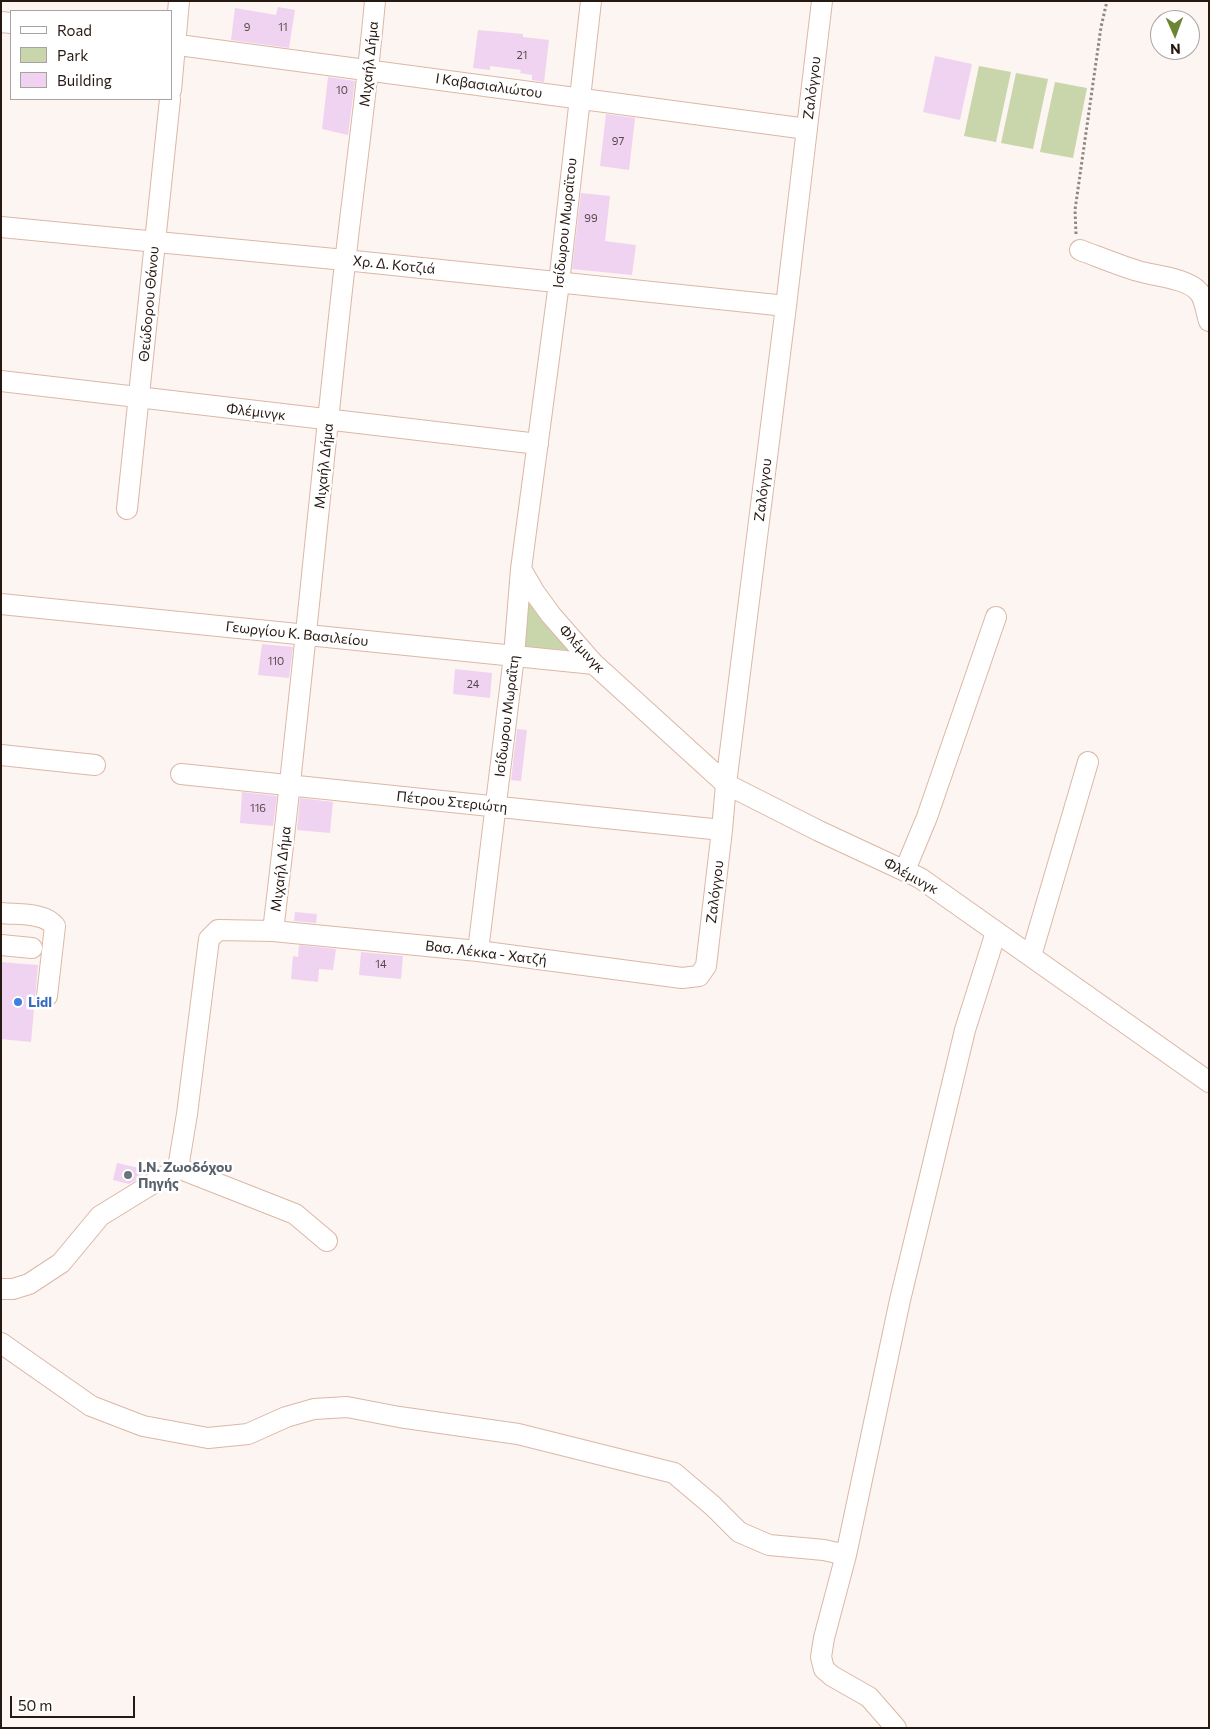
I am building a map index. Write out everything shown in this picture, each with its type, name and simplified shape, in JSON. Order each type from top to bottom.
[{"type":"street","points":[[172,67],[179,1]]},
{"type":"street","name":"Μιχαήλ Δήμα","points":[[273,931],[291,785],[345,260],[369,69],[375,1]]},
{"type":"street","name":"Ισίδωρου Μωραϊτου","points":[[538,444],[559,282],[591,1]]},
{"type":"street","name":"Ζαλόγγου","points":[[699,976],[706,966],[726,784],[822,1]]},
{"type":"street","name":"Ι Καβασιαλιώτου","points":[[173,44],[807,129]]},
{"type":"street","name":"Θεώδορου Θάνου","points":[[128,509],[170,100]]},
{"type":"street","name":"Χρ. Δ. Κοτζιά","points":[[1,227],[345,260],[786,306]]},
{"type":"street","points":[[1080,250],[1138,271],[1178,280],[1191,286],[1199,291],[1209,321]]},
{"type":"street","name":"Φλέμινγκ","points":[[1,381],[538,444]]},
{"type":"street","points":[[521,569],[538,444]]},
{"type":"street","name":"Φλέμινγκ","points":[[521,569],[551,615],[594,664],[726,784],[819,831],[905,870],[942,893],[1209,1082]]},
{"type":"street","name":"Ισίδωρου Μωραΐτη","points":[[478,951],[514,656],[521,569]]},
{"type":"street","name":"Γεωργίου Κ. Βασιλείου","points":[[1,604],[594,664]]},
{"type":"street","points":[[905,870],[927,818],[996,617]]},
{"type":"street","points":[[1,755],[94,765]]},
{"type":"street","points":[[1031,956],[1088,762]]},
{"type":"street","name":"Πέτρου Στεριώτη","points":[[181,774],[722,830]]},
{"type":"street","points":[[1,913],[43,917],[51,921],[55,926],[47,996]]},
{"type":"street","name":"Βασ. Λέκκα - Χατζή","points":[[178,1168],[187,1114],[209,938],[218,930],[273,931],[478,951],[682,978],[699,976]]},
{"type":"street","points":[[896,1728],[869,1697],[832,1676],[824,1669],[821,1657],[824,1638],[846,1554],[900,1300],[965,1030],[996,932]]},
{"type":"street","points":[[1,945],[32,948]]},
{"type":"street","points":[[1,1289],[13,1289],[29,1284],[61,1263],[100,1216],[178,1168],[295,1214],[327,1241]]},
{"type":"street","points":[[1,1343],[91,1406],[143,1426],[208,1438],[248,1434],[286,1417],[314,1409],[347,1408],[518,1434],[674,1473],[713,1506],[738,1532],[768,1545],[846,1554]]},
{"type":"path","points":[[1080,250],[1076,233],[1075,210],[1101,27],[1107,1]]},
{"type":"green space","points":[[979,66],[1011,72],[996,142],[964,136]]},
{"type":"green space","points":[[1016,73],[1048,79],[1033,149],[1001,143]]},
{"type":"green space","points":[[1055,82],[1087,88],[1073,158],[1040,152]]},
{"type":"green space","points":[[527,595],[571,650],[527,649],[523,646]]},
{"type":"building","points":[[278,7],[295,10],[289,48],[231,40],[235,8],[276,15]]},
{"type":"building","points":[[478,30],[523,34],[523,37],[549,40],[544,82],[532,80],[532,75],[520,73],[521,70],[490,66],[490,70],[473,68]]},
{"type":"building","points":[[935,56],[972,64],[960,120],[923,112]]},
{"type":"building","points":[[328,77],[355,81],[348,135],[322,129]]},
{"type":"building","points":[[606,114],[635,118],[629,170],[600,166]]},
{"type":"building","points":[[581,193],[610,196],[605,241],[636,245],[632,275],[572,269]]},
{"type":"building","points":[[262,644],[293,647],[289,678],[258,675]]},
{"type":"building","points":[[455,669],[492,673],[490,698],[453,694]]},
{"type":"building","points":[[517,729],[527,730],[521,781],[511,780]]},
{"type":"building","points":[[242,792],[277,796],[273,826],[240,823]]},
{"type":"building","points":[[300,798],[333,802],[330,833],[297,830]]},
{"type":"building","points":[[295,912],[317,914],[316,923],[294,921]]},
{"type":"building","points":[[299,945],[336,949],[333,970],[319,969],[318,982],[291,979],[293,956],[298,957]]},
{"type":"building","points":[[361,952],[403,956],[401,979],[359,975]]},
{"type":"building","name":"Lidl","points":[[1,962],[38,965],[31,1042],[1,1039]]},
{"type":"building","name":"Ι.Ν. Ζωοδόχου Πηγής","points":[[117,1163],[143,1169],[141,1177],[129,1184],[113,1180]]},
{"type":"place","name":"Lidl","points":[[18,1002]]},
{"type":"place","name":"Ι.Ν. Ζωοδόχου Πηγής","points":[[128,1175]]}]
